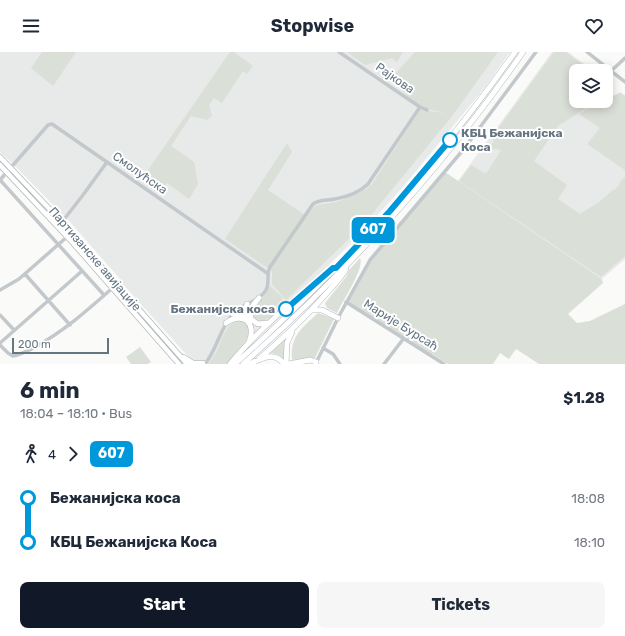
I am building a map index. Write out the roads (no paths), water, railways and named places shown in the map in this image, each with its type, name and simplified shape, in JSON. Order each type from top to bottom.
[{"type":"highway","points":[[235,364],[336,268],[390,211],[476,107],[516,52]]},
{"type":"highway","points":[[243,364],[300,313],[392,216],[440,161],[485,104],[523,52]]},
{"type":"highway","points":[[259,359],[294,328],[311,310],[343,275],[348,264]]},
{"type":"highway","points":[[230,364],[270,322],[333,268],[336,268]]},
{"type":"highway","points":[[324,296],[322,305],[326,312]]},
{"type":"highway","points":[[248,344],[252,333],[249,320],[250,310],[259,298]]},
{"type":"highway","points":[[247,304],[245,314],[249,320]]},
{"type":"highway","points":[[311,310],[326,312],[338,318]]},
{"type":"highway","points":[[234,314],[245,314]]},
{"type":"highway","points":[[226,323],[237,318],[249,320],[260,325],[270,322]]},
{"type":"highway","points":[[285,364],[287,343],[294,328]]},
{"type":"highway","points":[[250,364],[268,356],[274,356],[280,358],[285,364]]},
{"type":"highway","points":[[289,364],[310,360],[316,363]]},
{"type":"main road","name":"Партизанске авијације","points":[[0,157],[9,170],[187,364]]},
{"type":"main road","name":"Партизанске авијације","points":[[0,165],[9,170],[62,222],[70,235]]},
{"type":"main road","name":"Партизанске авијације","points":[[115,286],[179,364]]},
{"type":"main road","points":[[179,356],[193,363],[205,363]]},
{"type":"street","name":"Рајкова","points":[[339,52],[420,107],[427,110]]},
{"type":"street","points":[[316,363],[346,302],[374,254],[464,149],[536,52]]},
{"type":"street","points":[[587,52],[602,64]]},
{"type":"street","points":[[613,69],[625,58]]},
{"type":"street","points":[[613,73],[625,82]]},
{"type":"street","points":[[205,363],[215,350],[226,323],[234,314],[247,304],[259,298],[267,288],[267,273],[315,202],[320,200],[337,199],[361,190],[368,184],[420,107]]},
{"type":"street","name":"Смолућска","points":[[9,170],[45,128],[51,124],[267,273]]},
{"type":"street","points":[[62,222],[107,162]]},
{"type":"street","points":[[9,170],[0,180],[104,295]]},
{"type":"street","points":[[0,290],[25,274],[70,235]]},
{"type":"street","points":[[82,271],[0,344],[10,355],[15,356],[47,340],[70,325],[115,286]]},
{"type":"street","points":[[25,274],[70,325]]},
{"type":"street","name":"Марије Бурсаћ","points":[[346,302],[444,364]]},
{"type":"street","points":[[0,315],[14,330]]},
{"type":"street","points":[[384,364],[404,338]]},
{"type":"street","points":[[323,348],[333,354],[340,364]]},
{"type":"place","name":"КБЦ Бежанијска Коса","points":[[450,140]]},
{"type":"place","name":"Бежанијска коса","points":[[286,309]]}]
